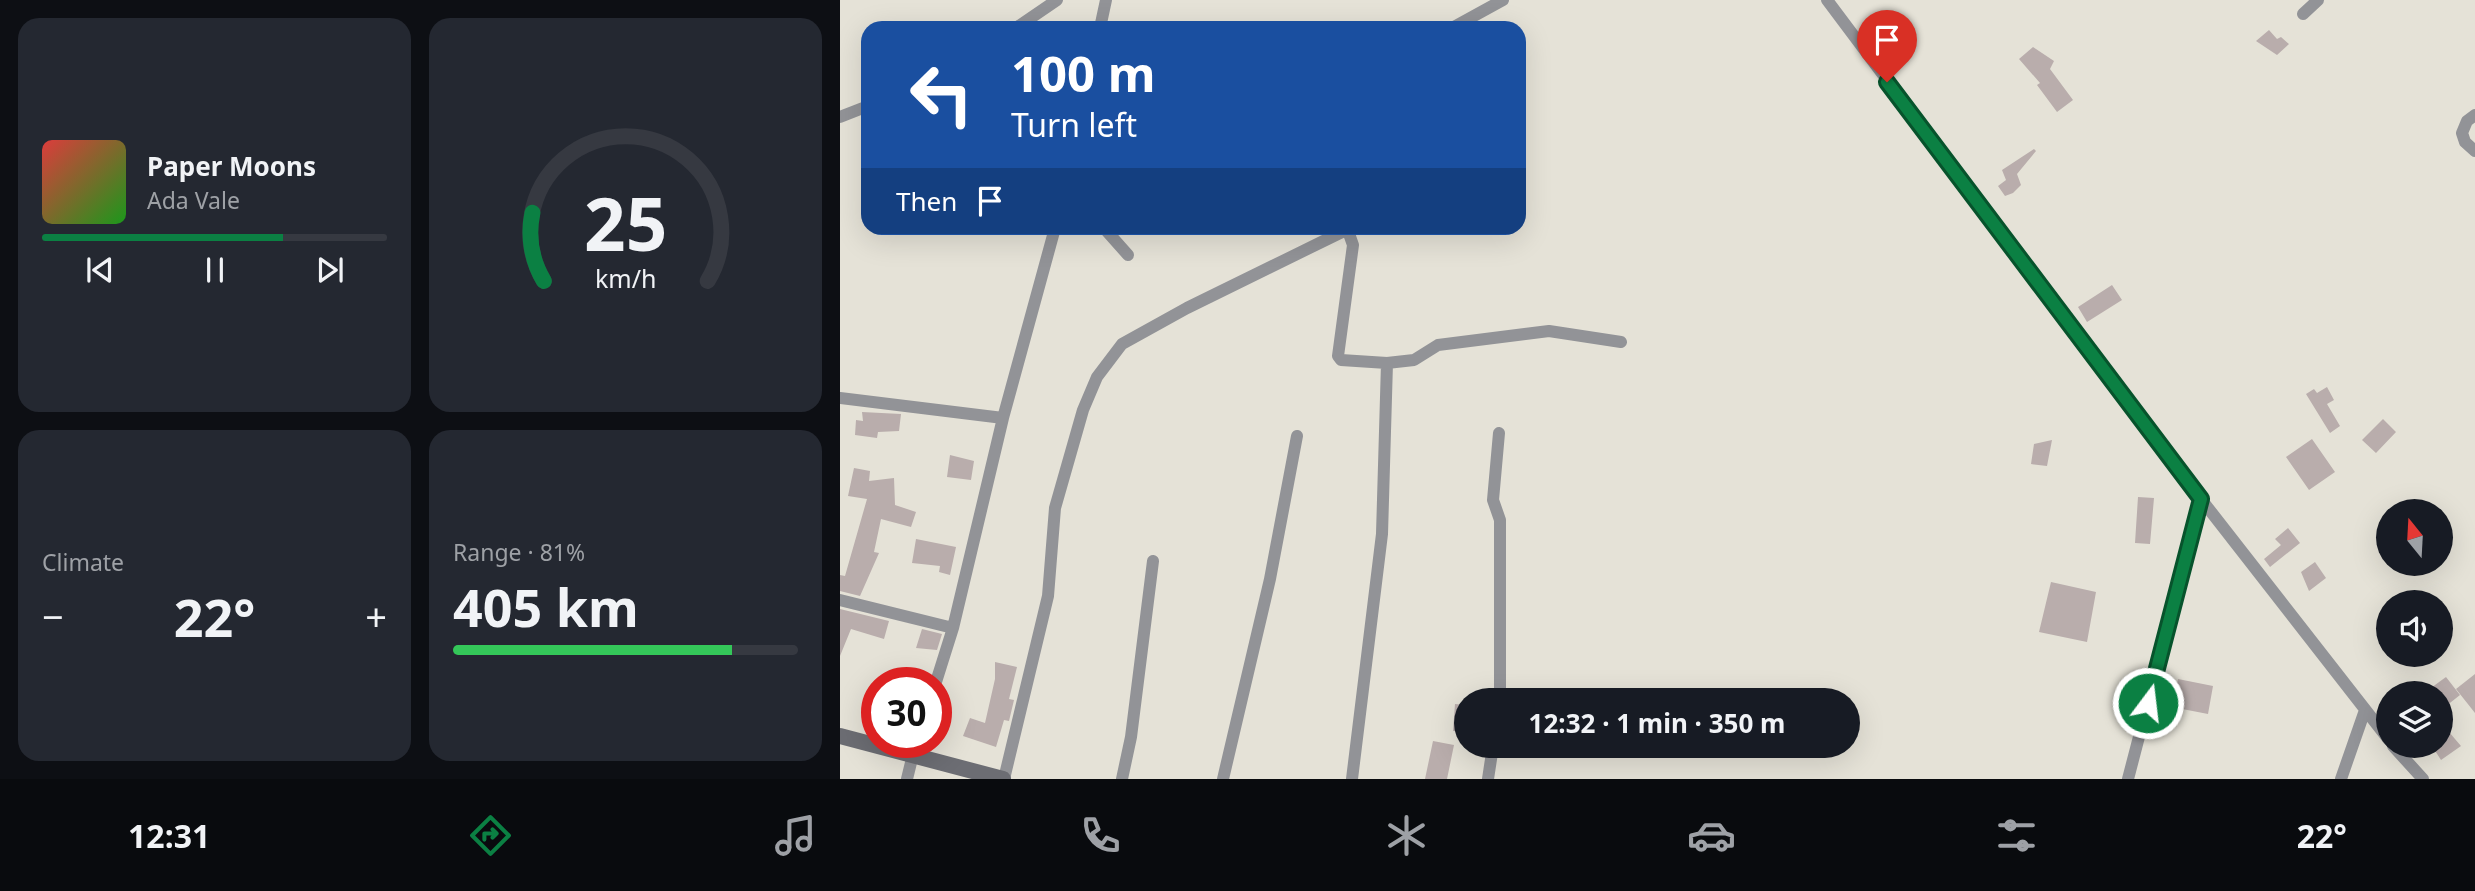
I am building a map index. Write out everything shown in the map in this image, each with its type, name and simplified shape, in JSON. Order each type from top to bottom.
[{"type":"main road","points":[[840,736],[861,739]]},
{"type":"main road","points":[[943,758],[1004,779]]},
{"type":"street","points":[[1026,21],[1056,0]]},
{"type":"street","points":[[1102,21],[1106,0]]},
{"type":"street","points":[[1465,21],[1503,0]]},
{"type":"street","points":[[1827,0],[2201,499],[2376,726]]},
{"type":"street","points":[[2302,13],[2318,0]]},
{"type":"street","points":[[840,117],[861,109]]},
{"type":"street","points":[[2475,115],[2467,121],[2462,132],[2465,142],[2475,151]]},
{"type":"street","points":[[941,667],[953,628],[1003,418],[1053,235]]},
{"type":"street","points":[[1110,235],[1128,255]]},
{"type":"street","points":[[1004,779],[1048,596],[1055,508],[1083,410],[1097,377],[1122,344],[1187,308],[1334,235]]},
{"type":"street","points":[[1349,235],[1353,245],[1338,356],[1341,360],[1387,363],[1414,360],[1438,345],[1505,334],[1549,331],[1621,342]]},
{"type":"street","points":[[1352,779],[1382,534],[1387,363]]},
{"type":"street","points":[[840,398],[1003,418]]},
{"type":"street","points":[[1499,433],[1493,500],[1500,520],[1500,688]]},
{"type":"street","points":[[1223,779],[1265,606],[1297,436]]},
{"type":"street","points":[[2128,779],[2201,499]]},
{"type":"street","points":[[1122,779],[1131,737],[1153,561]]},
{"type":"street","points":[[840,600],[953,628]]},
{"type":"street","points":[[2341,779],[2364,713]]},
{"type":"street","points":[[907,779],[912,758]]},
{"type":"street","points":[[1488,779],[1491,758]]},
{"type":"street","points":[[2404,758],[2423,779]]},
{"type":"building","points":[[2269,30],[2277,39],[2281,37],[2289,44],[2277,55],[2256,41]]},
{"type":"building","points":[[2033,47],[2054,61],[2050,69],[2073,100],[2057,112],[2037,85],[2040,83],[2019,59]]},
{"type":"building","points":[[2034,149],[2036,151],[2017,174],[2021,185],[2005,196],[1998,186],[2006,180],[2002,170]]},
{"type":"building","points":[[2112,285],[2122,300],[2087,322],[2078,307]]},
{"type":"building","points":[[2327,387],[2334,400],[2327,404],[2340,426],[2330,433],[2306,394],[2314,389],[2317,393]]},
{"type":"building","points":[[862,412],[901,414],[899,431],[878,432],[877,438],[855,435],[856,420],[863,421]]},
{"type":"building","points":[[2383,419],[2396,432],[2376,453],[2362,440]]},
{"type":"building","points":[[2312,439],[2335,472],[2309,490],[2286,457]]},
{"type":"building","points":[[2052,440],[2047,466],[2031,464],[2034,444]]},
{"type":"building","points":[[950,455],[974,461],[971,480],[947,477]]},
{"type":"building","points":[[854,468],[870,471],[869,481],[894,478],[895,505],[916,512],[911,527],[881,519],[874,552],[879,553],[860,596],[840,591],[840,575],[845,576],[867,499],[848,496]]},
{"type":"building","points":[[2138,497],[2154,498],[2150,544],[2135,543]]},
{"type":"building","points":[[2288,528],[2300,543],[2270,567],[2264,559],[2281,545],[2275,539]]},
{"type":"building","points":[[916,539],[956,547],[950,575],[939,572],[940,566],[912,563]]},
{"type":"building","points":[[2315,562],[2326,578],[2309,591],[2301,572]]},
{"type":"building","points":[[2051,582],[2096,592],[2087,642],[2039,632]]},
{"type":"building","points":[[840,609],[889,621],[884,639],[851,629],[840,656]]},
{"type":"building","points":[[922,629],[942,634],[937,650],[916,648]]},
{"type":"building","points":[[995,662],[1017,667],[1009,699],[1014,700],[1009,721],[1004,720],[996,747],[963,736],[970,718],[985,723],[995,679]]},
{"type":"building","points":[[2475,674],[2475,713],[2456,689]]},
{"type":"building","points":[[2178,679],[2213,686],[2208,714],[2172,707]]},
{"type":"building","points":[[2453,686],[2460,695],[2453,701]]},
{"type":"building","points":[[2453,737],[2461,746],[2453,752]]},
{"type":"building","points":[[1433,741],[1454,745],[1447,779],[1425,779]]},
{"type":"route","points":[[1887,82],[2201,499],[2148,703]]}]
